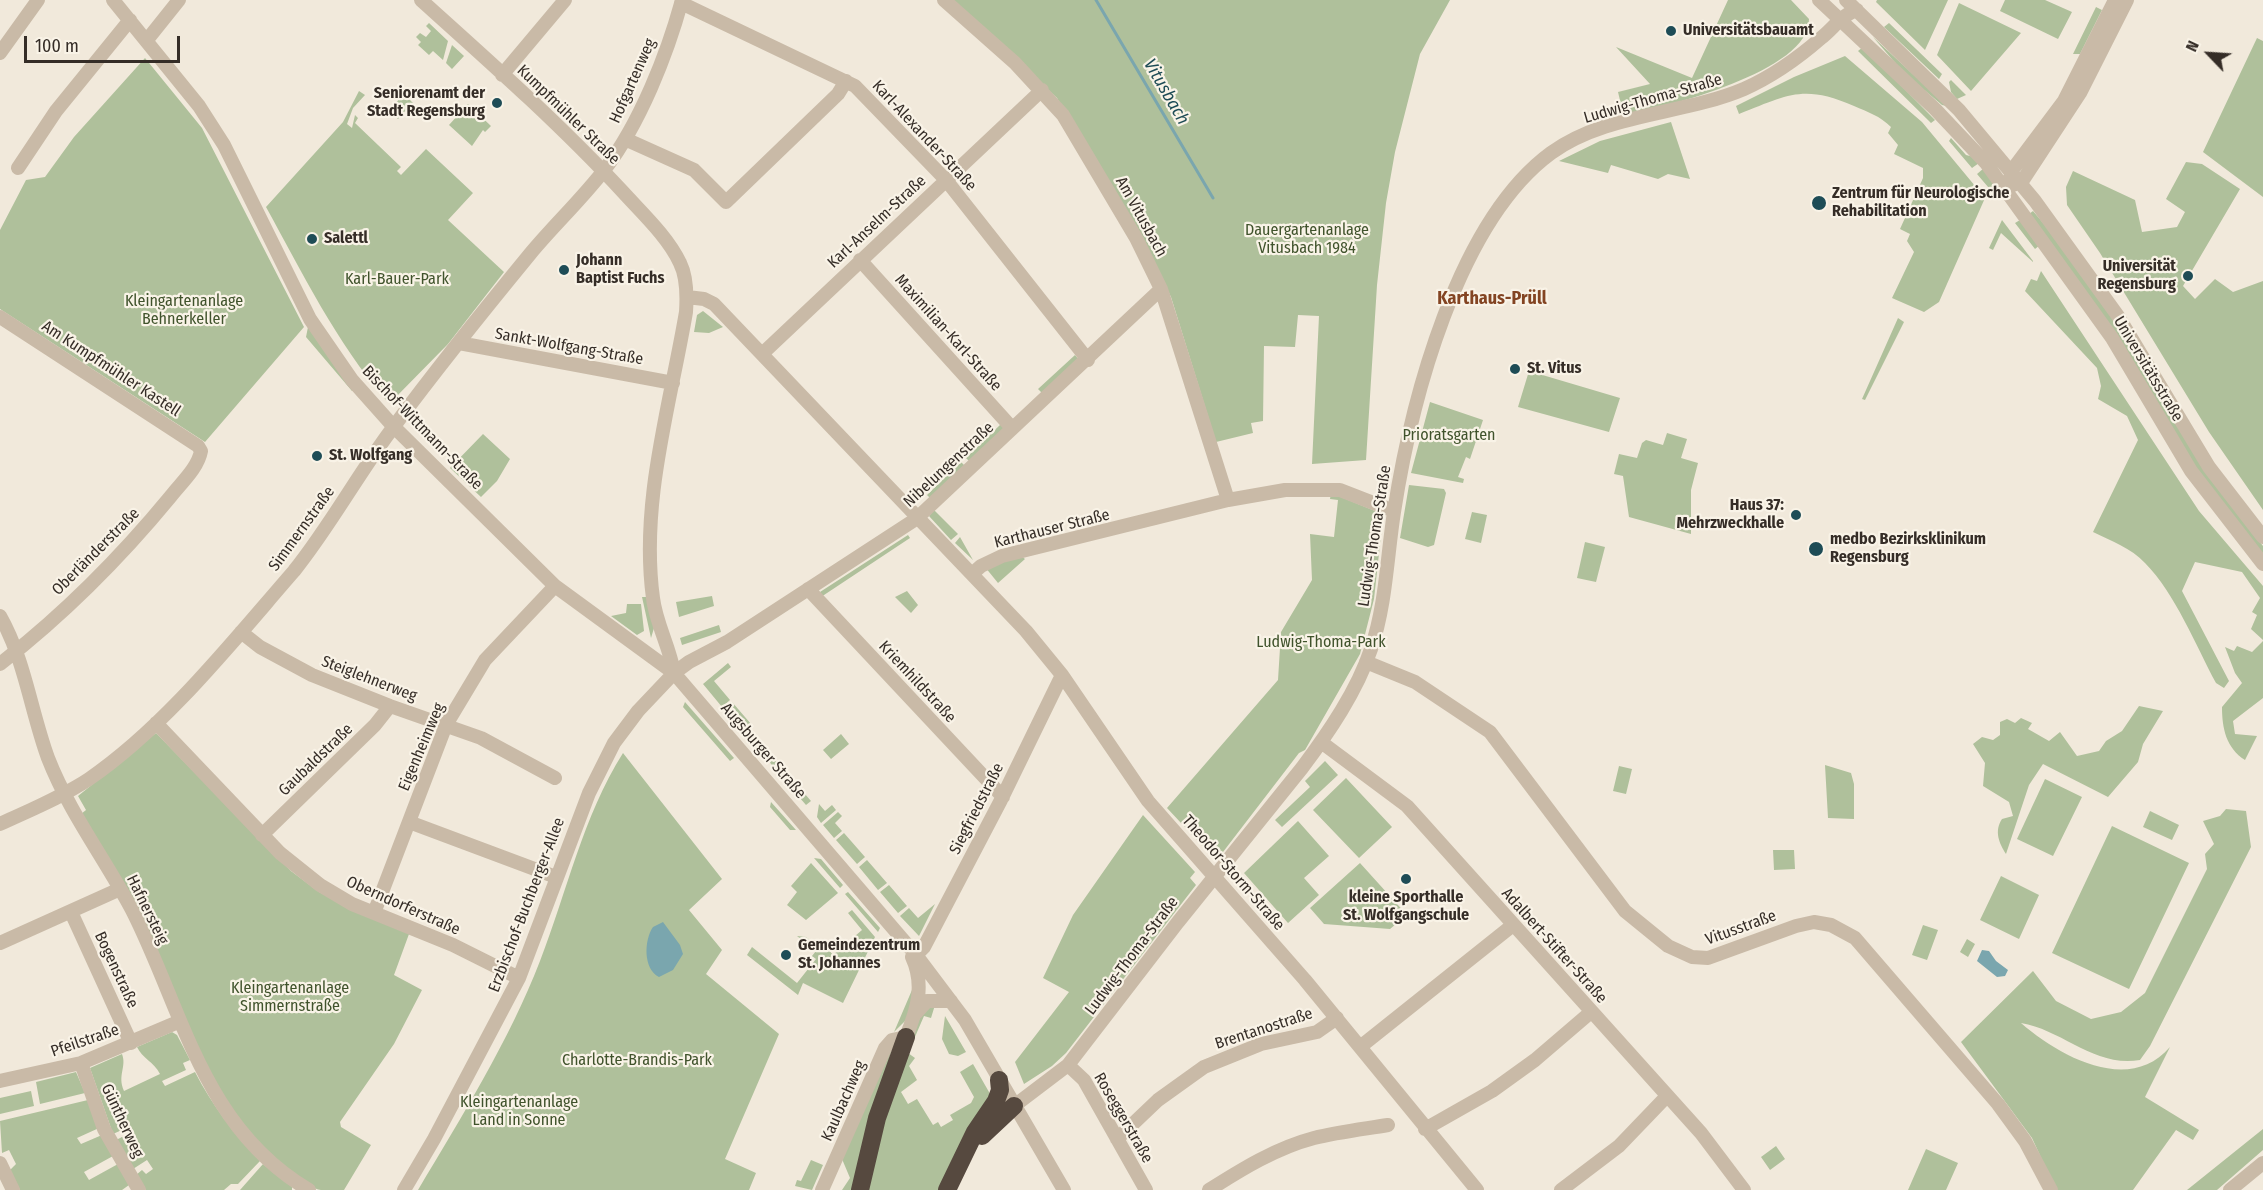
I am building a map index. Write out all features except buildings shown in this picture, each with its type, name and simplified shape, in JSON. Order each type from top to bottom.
[{"type":"highway","points":[[860,1190],[877,1119],[906,1037]]},
{"type":"highway","points":[[947,1190],[980,1124],[996,1101],[1000,1090],[999,1080]]},
{"type":"highway","points":[[961,1160],[985,1131],[1014,1106]]},
{"type":"street","points":[[0,52],[38,0]]},
{"type":"street","name":"Bischof-Wittmann-Straße","points":[[113,0],[199,106],[224,145],[316,328],[352,380],[393,426],[555,586],[674,672]]},
{"type":"street","points":[[147,40],[179,0]]},
{"type":"street","name":"Kumpfmühler Straße","points":[[421,0],[603,171],[667,242],[681,264]]},
{"type":"street","points":[[502,75],[565,0]]},
{"type":"street","name":"Am Vitusbach","points":[[944,0],[1042,90],[1063,115],[1136,238],[1161,289],[1228,500]]},
{"type":"street","name":"Universitätsstraße","points":[[1819,0],[1935,109],[1986,162],[2112,338],[2191,471],[2263,564]]},
{"type":"street","name":"Universitätsstraße","points":[[1846,0],[1959,110],[2015,178],[2094,280],[2210,467],[2263,537]]},
{"type":"street","points":[[2006,188],[2067,115],[2115,0]]},
{"type":"street","points":[[2087,69],[2127,0]]},
{"type":"street","name":"Karl-Alexander-Straße","points":[[682,2],[855,86],[946,180],[1088,360]]},
{"type":"street","name":"Hofgartenweg","points":[[603,171],[625,139],[671,38],[682,2]]},
{"type":"street","name":"Ludwig-Thoma-Straße","points":[[1014,1106],[1068,1065],[1321,742],[1366,662],[1378,622],[1394,511],[1416,410],[1456,284],[1490,221],[1526,176],[1551,154],[1582,136],[1708,102],[1764,80],[1790,64],[1840,19],[1857,10]]},
{"type":"street","points":[[18,168],[56,111],[130,20]]},
{"type":"street","points":[[625,139],[694,170],[726,202],[838,94],[846,81]]},
{"type":"street","name":"Karl-Anselm-Straße","points":[[762,354],[1042,90]]},
{"type":"street","points":[[1935,109],[1947,114],[1959,110]]},
{"type":"street","name":"Simmernstraße","points":[[0,824],[63,793],[105,767],[156,723],[241,632],[314,546],[393,426],[530,254],[603,171]]},
{"type":"street","name":"Maximilian-Karl-Straße","points":[[860,261],[1012,428]]},
{"type":"street","name":"Augsburger Straße","points":[[681,264],[687,297],[656,472],[650,537],[653,599],[662,633],[671,651],[674,672],[951,1000],[1064,1190]]},
{"type":"street","name":"Nibelungenstraße","points":[[674,672],[916,519],[1088,360],[1161,289]]},
{"type":"street","points":[[687,297],[704,299],[714,304],[916,519],[972,574]]},
{"type":"street","name":"Am Kumpfmühler Kastell","points":[[0,317],[198,446],[201,451]]},
{"type":"street","name":"Sankt-Wolfgang-Straße","points":[[459,343],[673,383]]},
{"type":"street","name":"Oberländerstraße","points":[[0,664],[112,564],[199,460],[201,451]]},
{"type":"street","name":"Karthauser Straße","points":[[972,574],[981,566],[1002,556],[1228,500],[1285,490],[1340,490],[1394,511]]},
{"type":"street","name":"Theodor-Storm-Straße","points":[[972,574],[1026,631],[1062,675],[1148,801],[1337,1018],[1425,1129],[1477,1190]]},
{"type":"street","name":"Eigenheimweg","points":[[374,913],[446,725],[485,660],[555,586]]},
{"type":"street","name":"Kriemhildstraße","points":[[808,589],[1003,797]]},
{"type":"street","name":"Hafnersteig","points":[[0,616],[16,651],[34,718],[63,793],[120,889],[143,934],[178,1022],[203,1073],[233,1120],[267,1158],[305,1189]]},
{"type":"street","name":"Steiglehnerweg","points":[[241,632],[260,647],[294,666],[390,706],[500,747],[555,778]]},
{"type":"street","points":[[642,651],[662,633]]},
{"type":"street","name":"Vitusstraße","points":[[1366,662],[1415,682],[1490,732],[1625,911],[1668,946],[1692,957],[1708,958],[1796,926],[1814,922],[1831,926],[1855,938],[1998,1104],[2025,1141],[2051,1190]]},
{"type":"street","name":"Erzbischof-Buchberger-Allee","points":[[404,1190],[434,1139],[519,978],[589,793],[614,743],[638,711],[674,672]]},
{"type":"street","name":"Siegfriedstraße","points":[[911,950],[924,947],[1003,797],[1062,675]]},
{"type":"street","name":"Gaubaldstraße","points":[[262,835],[375,725],[390,706]]},
{"type":"street","name":"Oberndorferstraße","points":[[156,723],[293,866],[320,885],[374,913],[453,945],[519,978]]},
{"type":"street","name":"Adalbert-Stifter-Straße","points":[[1321,742],[1407,806],[1701,1133],[1741,1189]]},
{"type":"street","points":[[409,822],[556,877]]},
{"type":"street","points":[[0,943],[120,889]]},
{"type":"street","name":"Bogenstraße","points":[[71,912],[131,1042]]},
{"type":"street","points":[[1360,1047],[1514,925]]},
{"type":"street","points":[[906,1037],[916,1013],[918,973],[911,950]]},
{"type":"street","points":[[916,1013],[927,1001],[951,1000]]},
{"type":"street","points":[[1425,1129],[1492,1091],[1535,1060],[1591,1012]]},
{"type":"street","name":"Brentanostraße","points":[[1117,1139],[1158,1100],[1204,1067],[1262,1044],[1317,1032],[1337,1018]]},
{"type":"street","name":"Pfeilstraße","points":[[0,1081],[81,1063],[178,1022]]},
{"type":"street","name":"Kaulbachweg","points":[[822,1190],[885,1048],[892,1040],[906,1037]]},
{"type":"street","name":"Güntherweg","points":[[81,1063],[104,1129],[139,1190]]},
{"type":"street","name":"Roseggerstraße","points":[[1068,1065],[1084,1080],[1146,1190]]},
{"type":"street","points":[[1561,1190],[1619,1146],[1667,1096]]},
{"type":"street","points":[[1209,1190],[1242,1169],[1279,1150],[1314,1138],[1388,1125]]},
{"type":"street","points":[[0,1163],[13,1190]]},
{"type":"street","points":[[2230,1190],[2263,1163]]},
{"type":"green space","name":"Dauergartenanlage Vitusbach 1984","points":[[951,0],[1450,0],[1420,54],[1395,152],[1386,203],[1377,285],[1366,460],[1312,464],[1319,316],[1298,315],[1295,347],[1264,346],[1263,421],[1251,423],[1253,433],[1216,442],[1171,297],[1139,233],[1057,98]]},
{"type":"green space","points":[[1728,0],[1791,0],[1809,19],[1803,38],[1786,55],[1762,70],[1732,84],[1624,117],[1618,92],[1650,84],[1616,47],[1692,78]]},
{"type":"green space","points":[[1877,0],[1948,0],[1925,50],[1876,2]]},
{"type":"green space","points":[[2005,0],[2045,0],[2072,12],[2058,39],[2000,11]]},
{"type":"green space","points":[[1959,3],[2021,33],[1971,91],[1937,55]]},
{"type":"green space","points":[[2096,7],[2102,10],[2080,54],[2073,54]]},
{"type":"green space","points":[[429,23],[448,41],[443,60],[433,51],[429,55],[418,45],[421,42],[416,37],[420,33],[426,37],[431,31],[426,26]]},
{"type":"green space","points":[[1889,23],[1942,74],[1939,79],[1884,27]]},
{"type":"green space","points":[[1873,37],[1947,106],[1942,105],[1903,72]]},
{"type":"green space","points":[[2257,38],[2263,41],[2263,197],[2203,152]]},
{"type":"green space","points":[[452,45],[464,56],[452,69],[446,63]]},
{"type":"green space","points":[[1863,47],[1935,120],[1931,123],[1858,51]]},
{"type":"green space","points":[[1845,56],[1922,122],[1985,198],[1939,302],[1924,312],[1892,298],[1914,252],[1907,241],[1910,234],[1900,229],[1923,178],[1923,168],[1894,154],[1898,145],[1888,133],[1891,127],[1869,112],[1821,95],[1783,97],[1739,114],[1736,106],[1794,77]]},
{"type":"green space","name":"Kleingartenanlage Behnerkeller","points":[[145,58],[202,128],[304,327],[205,442],[0,309],[0,230],[26,180],[45,177],[74,137]]},
{"type":"green space","points":[[1951,80],[1966,95],[1957,99],[1951,92],[1949,82]]},
{"type":"green space","name":"Karl-Bauer-Park","points":[[359,91],[365,95],[353,108],[347,124],[352,128],[355,115],[358,118],[355,123],[401,167],[397,171],[401,175],[426,149],[473,193],[448,220],[504,272],[448,344],[392,401],[386,400],[351,355],[266,207],[343,122]]},
{"type":"green space","points":[[404,94],[419,109],[411,118],[405,111],[398,119],[389,110]]},
{"type":"green space","points":[[468,104],[491,126],[485,132],[483,130],[472,146],[449,125]]},
{"type":"green space","points":[[1671,122],[1690,179],[1668,174],[1658,179],[1611,165],[1608,173],[1559,161],[1600,141]]},
{"type":"green space","points":[[1951,138],[1966,155],[1974,157],[1979,163],[1972,168],[1949,141]]},
{"type":"green space","points":[[2186,162],[2202,164],[2240,189],[2183,286],[2195,299],[2215,279],[2233,292],[2263,281],[2263,510],[2209,432],[2100,253],[2067,205],[2066,187],[2073,171],[2135,200],[2142,232],[2177,227],[2185,212],[2166,199]]},
{"type":"green space","points":[[1984,168],[1994,178],[1994,194],[1977,174]]},
{"type":"green space","points":[[2033,211],[2072,257],[2263,546],[2263,557],[2197,470],[2119,340],[2029,214]]},
{"type":"green space","points":[[2002,220],[2033,262],[2001,233],[1993,250],[1989,248]]},
{"type":"green space","points":[[2020,220],[2040,245],[2035,249],[2015,223]]},
{"type":"green space","points":[[2041,271],[2199,511],[2263,586],[2263,640],[2251,629],[2257,615],[2252,612],[2260,598],[2242,572],[2195,562],[2182,591],[2229,681],[2224,688],[2216,683],[2184,620],[2156,575],[2134,553],[2093,532],[2138,440],[2127,416],[2098,399],[2101,386],[2097,368],[2025,291],[2031,279],[2037,281]]},
{"type":"green space","points":[[703,311],[723,327],[709,333],[694,332],[697,315]]},
{"type":"green space","points":[[1898,318],[1904,322],[1865,400],[1862,399]]},
{"type":"green space","points":[[308,327],[354,390],[352,391],[306,337]]},
{"type":"green space","points":[[1075,355],[1079,360],[1042,393],[1038,389]]},
{"type":"green space","points":[[1529,371],[1620,398],[1609,432],[1518,407]]},
{"type":"green space","name":"Prioratsgarten","points":[[1430,402],[1483,420],[1470,459],[1466,457],[1458,477],[1464,479],[1463,483],[1411,473]]},
{"type":"green space","points":[[1001,424],[1005,429],[970,462],[966,458]]},
{"type":"green space","points":[[1667,433],[1687,439],[1681,458],[1698,463],[1691,490],[1691,534],[1629,517],[1623,476],[1614,474],[1619,454],[1637,458],[1642,443],[1646,440],[1663,445]]},
{"type":"green space","points":[[483,434],[510,459],[497,481],[481,497],[450,468]]},
{"type":"green space","points":[[961,462],[965,466],[931,499],[927,495]]},
{"type":"green space","points":[[1409,485],[1444,489],[1446,493],[1434,545],[1428,547],[1400,538]]},
{"type":"green space","name":"Ludwig-Thoma-Park","points":[[1331,493],[1380,513],[1383,517],[1374,599],[1360,654],[1305,750],[1299,753],[1223,852],[1219,856],[1210,854],[1167,808],[1278,680],[1281,632],[1312,580],[1310,534],[1334,537],[1338,500],[1330,499]]},
{"type":"green space","points":[[934,510],[958,534],[951,540],[929,516]]},
{"type":"green space","points":[[1472,512],[1487,515],[1481,543],[1465,539]]},
{"type":"green space","points":[[908,535],[910,538],[821,597],[820,592]]},
{"type":"green space","points":[[960,537],[973,560],[955,543]]},
{"type":"green space","points":[[1585,542],[1605,547],[1596,582],[1577,578]]},
{"type":"green space","points":[[1020,555],[1025,559],[998,583],[985,567]]},
{"type":"green space","points":[[907,591],[918,605],[911,613],[895,597]]},
{"type":"green space","points":[[712,596],[714,606],[679,617],[676,602]]},
{"type":"green space","points":[[642,597],[647,597],[654,628],[651,638]]},
{"type":"green space","points":[[627,604],[641,604],[644,631],[637,635],[611,616],[626,613]]},
{"type":"green space","points":[[719,625],[721,632],[682,645],[680,638]]},
{"type":"green space","points":[[2263,641],[2263,698],[2233,721],[2235,734],[2257,736],[2245,760],[2233,750],[2226,737],[2223,722],[2222,707],[2242,683],[2235,673],[2225,647],[2234,651],[2237,646],[2252,652]]},
{"type":"green space","points":[[728,663],[731,667],[714,681],[730,700],[722,707],[703,684]]},
{"type":"green space","points":[[685,702],[734,758],[730,761],[683,707]]},
{"type":"green space","points":[[732,702],[751,724],[743,731],[724,709]]},
{"type":"green space","points":[[2139,706],[2163,711],[2143,744],[2138,762],[2108,797],[2043,764],[2029,785],[2006,854],[2000,841],[1998,828],[2002,819],[2013,816],[2009,802],[1983,786],[1985,763],[1973,744],[1982,737],[1993,740],[2000,735],[2000,722],[2007,719],[2015,723],[2021,718],[2032,723],[2028,729],[2049,741],[2060,732],[2077,756],[2099,751],[2106,741],[2122,731]]},
{"type":"green space","points":[[749,730],[769,753],[765,757],[745,733]]},
{"type":"green space","name":"Kleingartenanlage Simmernstraße","points":[[156,733],[291,871],[319,892],[351,909],[409,934],[394,975],[422,990],[394,1044],[340,1122],[341,1127],[371,1145],[344,1190],[321,1190],[297,1178],[269,1153],[225,1102],[81,814],[86,810],[78,796]]},
{"type":"green space","points":[[841,734],[849,744],[831,759],[823,750]]},
{"type":"green space","points":[[623,753],[722,879],[689,910],[722,950],[706,974],[779,1034],[725,1159],[756,1173],[749,1190],[418,1190],[484,1078],[528,991],[550,935],[586,828],[609,777]]},
{"type":"green space","points":[[771,755],[790,777],[785,781],[767,759]]},
{"type":"green space","points":[[1325,761],[1338,775],[1282,827],[1275,820],[1310,787],[1305,781]]},
{"type":"green space","points":[[1825,765],[1851,773],[1854,784],[1854,819],[1828,818]]},
{"type":"green space","points":[[1619,766],[1632,769],[1626,794],[1613,791]]},
{"type":"green space","points":[[1346,778],[1392,827],[1359,858],[1313,810]]},
{"type":"green space","points":[[792,779],[811,801],[806,805],[787,783]]},
{"type":"green space","points":[[2045,779],[2082,797],[2053,856],[2017,839]]},
{"type":"green space","points":[[771,802],[796,830],[790,830],[770,807]]},
{"type":"green space","points":[[819,804],[825,811],[832,805],[836,810],[821,823],[817,817]]},
{"type":"green space","points":[[2226,809],[2246,811],[2251,847],[2150,1046],[2140,1060],[2108,1059],[2051,1033],[2021,1023],[2074,1058],[2115,1069],[2135,1068],[2153,1061],[2170,1047],[2145,1097],[2199,1130],[2193,1140],[2176,1130],[2133,1190],[2056,1190],[2032,1138],[1961,1042],[2033,971],[2056,1001],[2091,1019],[2121,1012],[2145,993],[2207,869],[2205,854],[2214,844],[2203,821],[2220,816]]},
{"type":"green space","points":[[2150,811],[2179,825],[2172,840],[2143,827]]},
{"type":"green space","points":[[838,812],[842,816],[835,823],[842,831],[834,838],[823,825]]},
{"type":"green space","points":[[1143,815],[1195,872],[1190,878],[1196,885],[1066,1053],[1052,1066],[1024,1084],[1015,1062],[1069,992],[1043,978],[1073,915]]},
{"type":"green space","points":[[1298,821],[1329,856],[1304,878],[1319,895],[1288,923],[1244,873]]},
{"type":"green space","points":[[2112,826],[2189,863],[2129,989],[2052,953]]},
{"type":"green space","points":[[844,833],[865,857],[857,864],[836,840]]},
{"type":"green space","points":[[1773,850],[1794,850],[1795,869],[1774,870]]},
{"type":"green space","points":[[814,858],[821,859],[843,885],[840,888]]},
{"type":"green space","points":[[867,860],[887,883],[878,890],[859,867]]},
{"type":"green space","points":[[811,863],[838,893],[806,920],[787,905],[797,892],[791,886]]},
{"type":"green space","points":[[1360,863],[1407,915],[1390,929],[1324,924],[1310,908]]},
{"type":"green space","points":[[2001,876],[2039,895],[2019,939],[1980,920]]},
{"type":"green space","points":[[889,885],[907,906],[898,913],[880,892]]},
{"type":"green space","points":[[848,892],[880,928],[878,932],[845,894]]},
{"type":"green space","points":[[935,904],[919,936],[900,916],[909,908],[918,918]]},
{"type":"green space","points":[[852,910],[875,937],[843,1003],[803,983],[798,995],[747,955],[752,947],[797,983],[816,959],[812,956],[816,951],[797,936],[806,937],[819,947],[823,943],[833,955],[862,930],[848,913]]},
{"type":"green space","points":[[1923,925],[1938,930],[1927,960],[1912,955]]},
{"type":"green space","points":[[1967,939],[1975,944],[1968,957],[1960,952]]},
{"type":"green space","points":[[915,989],[906,1020],[894,1032],[912,990]]},
{"type":"green space","points":[[935,1005],[931,1018],[924,1016],[908,1053],[915,1058],[909,1066],[917,1080],[901,1092],[908,1104],[917,1099],[933,1125],[938,1122],[941,1127],[953,1120],[950,1115],[971,1103],[974,1097],[960,1072],[973,1064],[989,1092],[991,1102],[941,1190],[864,1190],[883,1113],[922,1012]]},
{"type":"green space","points":[[945,1016],[966,1052],[958,1056],[949,1054],[942,1039]]},
{"type":"green space","points":[[172,1032],[177,1035],[190,1060],[183,1063],[186,1070],[162,1081],[165,1086],[195,1072],[224,1119],[260,1161],[238,1184],[231,1184],[224,1190],[146,1190],[136,1175],[142,1170],[146,1174],[153,1169],[147,1160],[133,1169],[116,1140],[126,1135],[124,1129],[113,1134],[90,1068],[122,1054],[121,1080],[124,1091],[160,1074],[137,1047]]},
{"type":"green space","points":[[893,1045],[852,1190],[842,1190],[850,1178],[842,1159]]},
{"type":"green space","points":[[76,1072],[85,1093],[40,1104],[36,1082]]},
{"type":"green space","points":[[31,1091],[34,1106],[0,1114],[0,1098]]},
{"type":"green space","points":[[88,1100],[99,1128],[77,1138],[81,1144],[102,1135],[113,1156],[84,1172],[89,1180],[118,1164],[129,1185],[122,1190],[20,1190],[10,1170],[16,1164],[9,1150],[2,1153],[0,1121]]},
{"type":"green space","points":[[2263,1129],[2263,1150],[2217,1190],[2187,1190]]},
{"type":"green space","points":[[1776,1146],[1785,1159],[1770,1170],[1761,1157]]},
{"type":"green space","points":[[1926,1149],[1958,1163],[1946,1190],[1908,1190]]},
{"type":"green space","points":[[811,1160],[823,1165],[812,1190],[795,1186],[797,1180],[801,1181]]},
{"type":"green space","points":[[263,1164],[292,1187],[292,1190],[240,1190]]},
{"type":"water","points":[[663,922],[680,945],[683,954],[673,970],[659,977],[650,968],[647,946],[653,927]]},
{"type":"water","points":[[1982,950],[1989,951],[1996,961],[2008,970],[2005,976],[1997,977],[1977,961]]},
{"type":"waterway","name":"Vitusbach","points":[[1096,0],[1213,198]]},
{"type":"place","name":"Universitätsbauamt","points":[[1671,31]]},
{"type":"place","name":"Seniorenamt der Stadt Regensburg","points":[[497,103]]},
{"type":"place","name":"Zentrum für Neurologische Rehabilitation","points":[[1819,203]]},
{"type":"place","name":"Salettl","points":[[312,239]]},
{"type":"place","name":"Johann Baptist Fuchs","points":[[564,270]]},
{"type":"place","name":"Universität Regensburg","points":[[2188,276]]},
{"type":"place","name":"St. Vitus","points":[[1515,369]]},
{"type":"place","name":"St. Wolfgang","points":[[317,456]]},
{"type":"place","name":"Haus 37: Mehrzweckhalle","points":[[1796,515]]},
{"type":"place","name":"medbo Bezirksklinikum Regensburg","points":[[1816,549]]},
{"type":"place","name":"kleine Sporthalle St. Wolfgangschule","points":[[1406,879]]},
{"type":"place","name":"Gemeindezentrum St. Johannes","points":[[786,955]]},
{"type":"district","name":"Karthaus-Prüll","points":[[1492,299]]},
{"type":"park label","name":"Charlotte-Brandis-Park","points":[[637,1061]]},
{"type":"park label","name":"Kleingartenanlage Land in Sonne","points":[[519,1112]]}]
